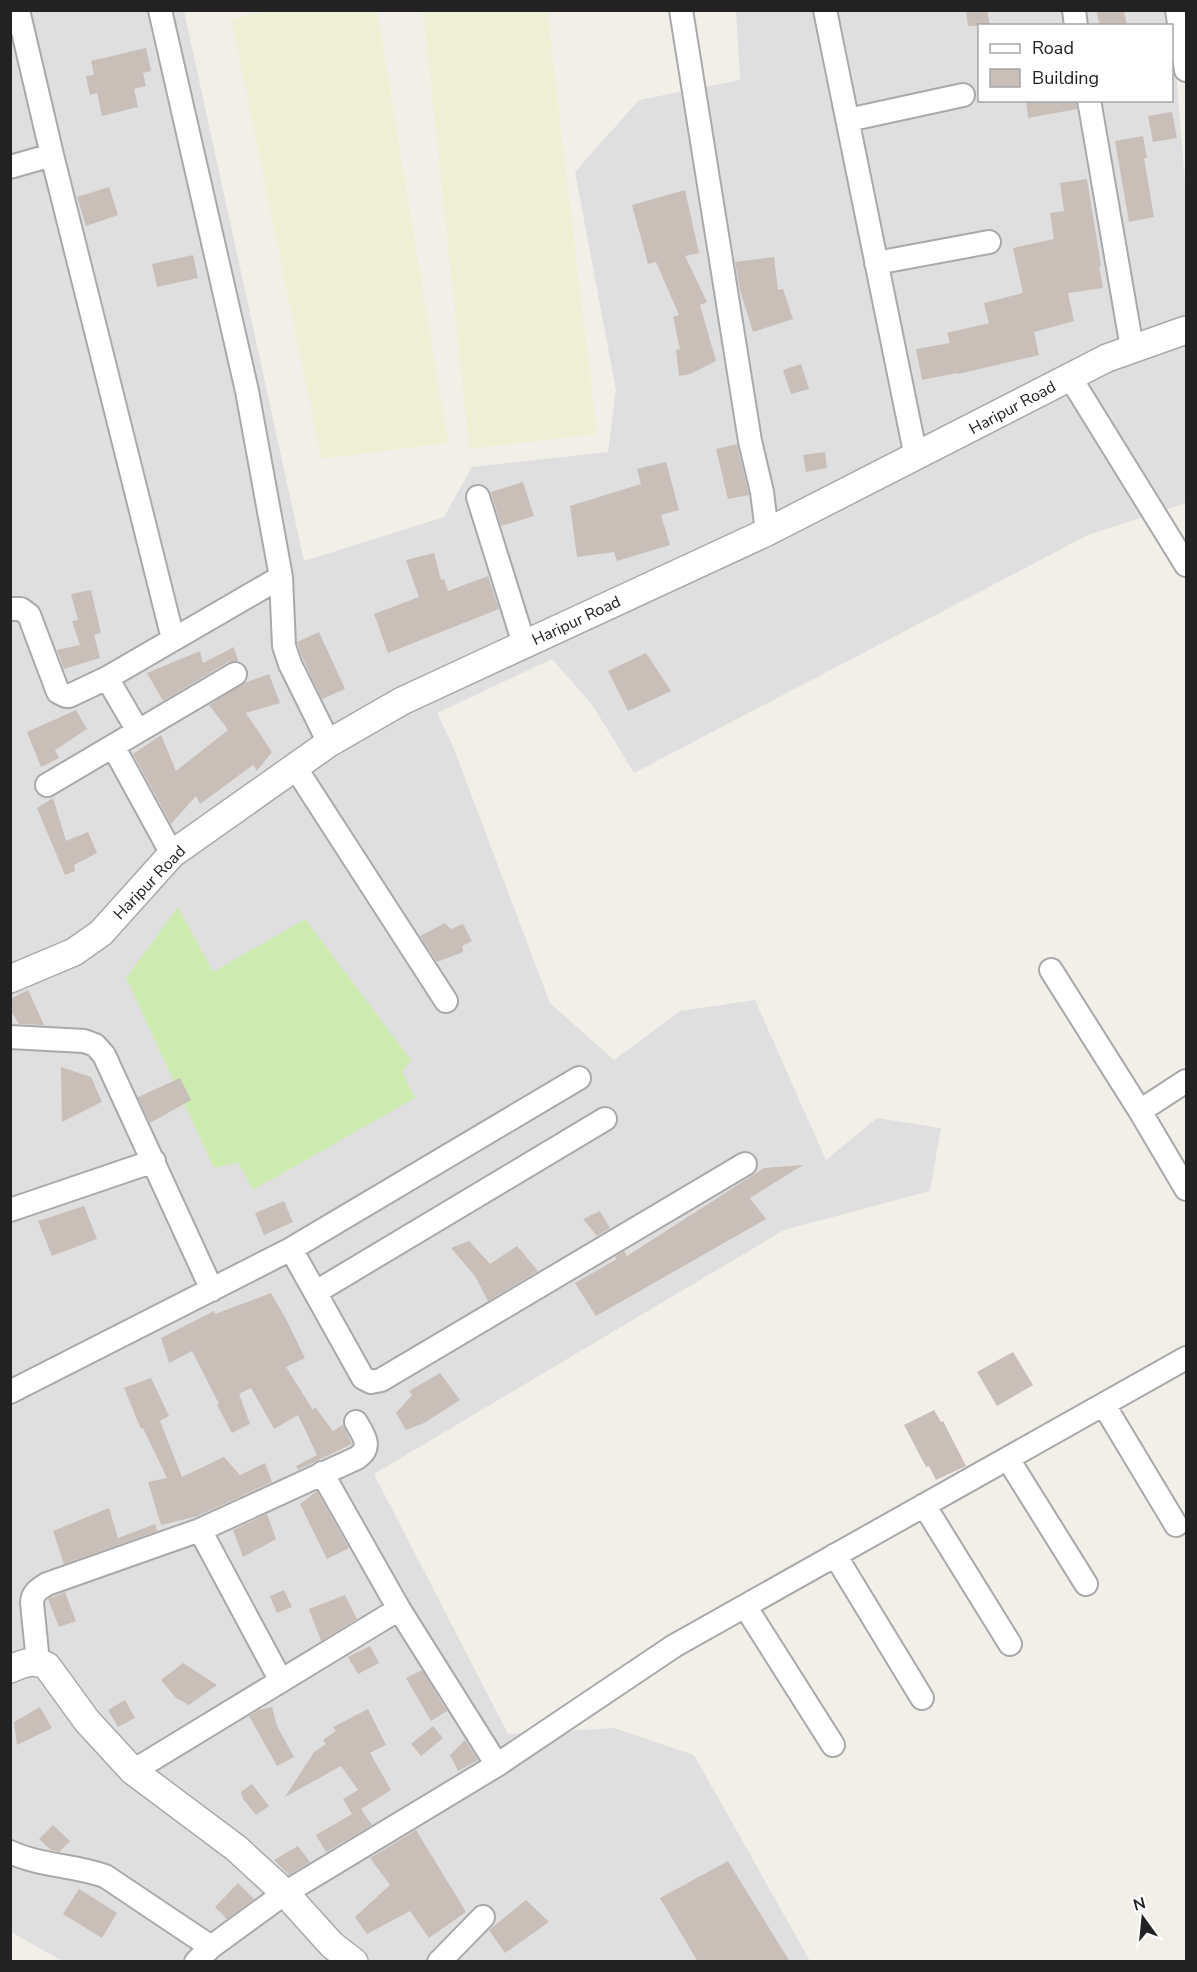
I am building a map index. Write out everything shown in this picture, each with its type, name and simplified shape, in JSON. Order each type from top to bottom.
[{"type":"street","points":[[18,10],[52,155],[174,639]]},
{"type":"street","points":[[160,10],[247,391],[281,577],[284,646],[290,664],[329,743]]},
{"type":"street","points":[[681,10],[750,441],[762,492],[767,532]]},
{"type":"street","points":[[825,10],[916,457]]},
{"type":"street","points":[[1177,10],[1186,69]]},
{"type":"street","points":[[848,120],[963,95]]},
{"type":"street","points":[[1089,102],[1132,348]]},
{"type":"street","points":[[10,167],[52,155]]},
{"type":"street","points":[[876,263],[989,242]]},
{"type":"street","name":"Haripur Road","points":[[10,980],[74,952],[101,933],[172,854],[329,743],[402,701],[767,532],[1070,376],[1132,348],[1186,330]]},
{"type":"street","points":[[1070,376],[1186,565]]},
{"type":"street","points":[[478,497],[524,644]]},
{"type":"street","points":[[10,609],[21,609],[29,615],[58,692],[69,696],[107,678],[281,577]]},
{"type":"street","points":[[47,785],[235,674]]},
{"type":"street","points":[[107,678],[138,731]]},
{"type":"street","points":[[114,746],[172,854]]},
{"type":"street","points":[[295,767],[447,1001]]},
{"type":"street","points":[[1051,970],[1186,1189]]},
{"type":"street","points":[[10,1037],[84,1041],[95,1045],[104,1055],[212,1290]]},
{"type":"street","points":[[10,1392],[291,1249],[579,1078]]},
{"type":"street","points":[[1140,1111],[1186,1082]]},
{"type":"street","points":[[316,1292],[605,1119]]},
{"type":"street","points":[[10,1210],[154,1161]]},
{"type":"street","points":[[291,1249],[363,1378],[370,1382],[381,1380],[745,1164]]},
{"type":"street","points":[[10,1852],[24,1858],[92,1871],[105,1876],[205,1956],[285,1893],[497,1765],[674,1646],[1186,1358]]},
{"type":"street","points":[[1104,1405],[1176,1525]]},
{"type":"street","points":[[38,1662],[32,1597],[38,1589],[200,1530],[363,1454],[367,1444],[366,1438],[356,1422]]},
{"type":"street","points":[[1008,1458],[1086,1584]]},
{"type":"street","points":[[322,1473],[399,1610],[497,1765]]},
{"type":"street","points":[[924,1505],[1010,1644]]},
{"type":"street","points":[[200,1530],[281,1681]]},
{"type":"street","points":[[835,1554],[922,1698]]},
{"type":"street","points":[[745,1606],[833,1745]]},
{"type":"street","points":[[134,1771],[399,1610]]},
{"type":"street","points":[[10,1669],[27,1662],[38,1662],[47,1666],[87,1720],[134,1771],[236,1848],[285,1893],[332,1945],[354,1962]]},
{"type":"street","points":[[439,1962],[483,1917]]},
{"type":"shaded area","points":[[11,11],[184,11],[304,561],[444,517],[472,467],[608,452],[616,390],[575,172],[639,100],[740,80],[736,11],[1171,11],[1172,24],[978,24],[978,102],[1173,102],[1173,35],[1186,193],[1186,503],[1088,535],[634,773],[593,706],[552,659],[437,713],[452,744],[550,1003],[614,1060],[680,1011],[755,1000],[826,1160],[877,1118],[941,1128],[930,1191],[784,1230],[374,1474],[508,1734],[614,1728],[694,1755],[810,1961],[64,1962],[11,1932]]},
{"type":"green space","points":[[271,11],[377,11],[448,443],[321,459],[231,19]]},
{"type":"green space","points":[[423,11],[547,11],[597,434],[469,449]]},
{"type":"green space","points":[[178,907],[213,972],[305,919],[411,1060],[402,1071],[415,1098],[253,1190],[238,1162],[214,1168],[126,978]]},
{"type":"building","points":[[966,10],[987,10],[990,24],[968,26]]},
{"type":"building","points":[[1096,10],[1124,10],[1127,24],[1100,24]]},
{"type":"building","points":[[146,48],[151,71],[143,73],[146,86],[134,89],[138,107],[102,116],[97,93],[90,95],[86,76],[94,75],[91,61]]},
{"type":"building","points":[[1026,102],[1076,102],[1077,109],[1028,118]]},
{"type":"building","points":[[1172,112],[1177,138],[1153,142],[1148,116]]},
{"type":"building","points":[[1143,136],[1147,158],[1144,158],[1154,217],[1129,222],[1115,141]]},
{"type":"building","points":[[1087,179],[1103,288],[1068,293],[1074,321],[1034,332],[1039,355],[922,380],[916,349],[950,343],[947,333],[989,323],[984,303],[1023,293],[1013,248],[1054,239],[1050,213],[1064,211],[1060,183]]},
{"type":"building","points":[[109,187],[118,215],[86,226],[77,197]]},
{"type":"building","points":[[685,190],[699,253],[685,256],[707,302],[700,305],[716,361],[690,374],[679,376],[676,350],[680,349],[673,317],[679,315],[656,262],[648,264],[632,205]]},
{"type":"building","points":[[193,255],[198,278],[157,287],[152,264]]},
{"type":"building","points":[[774,257],[778,290],[783,289],[793,319],[753,332],[740,290],[735,262]]},
{"type":"building","points":[[801,364],[809,389],[791,394],[783,370]]},
{"type":"building","points":[[737,444],[749,495],[728,499],[716,449]]},
{"type":"building","points":[[825,452],[827,468],[806,472],[803,455]]},
{"type":"building","points":[[666,462],[679,510],[661,515],[670,545],[617,561],[614,552],[577,557],[570,506],[641,484],[637,469]]},
{"type":"building","points":[[523,482],[534,516],[501,526],[491,492]]},
{"type":"building","points":[[434,553],[441,580],[444,579],[448,591],[488,576],[499,609],[388,653],[374,614],[419,597],[406,560]]},
{"type":"building","points":[[91,590],[101,633],[94,635],[100,658],[64,669],[57,650],[80,645],[72,621],[78,620],[71,594]]},
{"type":"building","points":[[319,632],[345,689],[322,699],[297,642]]},
{"type":"building","points":[[234,647],[238,661],[228,662],[163,701],[147,673],[200,651],[203,663]]},
{"type":"building","points":[[646,653],[671,691],[628,711],[608,671]]},
{"type":"building","points":[[269,674],[280,703],[246,713],[272,752],[257,771],[253,765],[200,804],[196,796],[171,824],[133,754],[161,735],[176,771],[228,730],[209,705],[244,683]]},
{"type":"building","points":[[76,710],[87,729],[55,750],[59,758],[41,767],[27,732]]},
{"type":"building","points":[[53,798],[66,841],[88,832],[97,853],[74,865],[75,871],[65,875],[37,808]]},
{"type":"building","points":[[445,923],[451,929],[463,924],[472,941],[462,946],[463,952],[437,962],[420,936]]},
{"type":"building","points":[[28,990],[44,1025],[19,1024],[10,1009],[10,999]]},
{"type":"building","points":[[61,1067],[91,1077],[102,1102],[62,1122]]},
{"type":"building","points":[[180,1078],[191,1100],[150,1123],[138,1097]]},
{"type":"building","points":[[803,1165],[750,1198],[766,1219],[596,1316],[575,1283],[617,1259],[615,1257],[624,1251],[627,1256],[764,1168]]},
{"type":"building","points":[[284,1201],[293,1222],[264,1235],[255,1213]]},
{"type":"building","points":[[84,1206],[97,1239],[52,1256],[38,1221]]},
{"type":"building","points":[[600,1211],[610,1228],[597,1236],[583,1219]]},
{"type":"building","points":[[469,1241],[490,1264],[517,1246],[538,1271],[488,1301],[475,1276],[451,1248]]},
{"type":"building","points":[[271,1293],[305,1358],[286,1367],[313,1410],[315,1407],[333,1431],[343,1425],[352,1444],[298,1470],[296,1466],[317,1455],[298,1415],[274,1429],[251,1388],[239,1394],[250,1424],[232,1433],[192,1351],[169,1363],[161,1338],[214,1311],[215,1314]]},
{"type":"building","points":[[1013,1352],[1033,1385],[997,1406],[977,1372]]},
{"type":"building","points":[[440,1373],[460,1400],[424,1423],[406,1430],[396,1413],[412,1395],[409,1391]]},
{"type":"building","points":[[151,1378],[169,1416],[160,1421],[182,1477],[224,1457],[240,1475],[265,1463],[272,1482],[198,1516],[161,1525],[148,1482],[167,1478],[143,1428],[141,1429],[124,1388]]},
{"type":"building","points":[[934,1410],[941,1422],[943,1421],[966,1466],[936,1480],[929,1466],[926,1467],[904,1425]]},
{"type":"building","points":[[317,1491],[349,1548],[327,1559],[300,1504]]},
{"type":"building","points":[[109,1508],[118,1538],[155,1524],[157,1531],[64,1564],[53,1531]]},
{"type":"building","points":[[267,1514],[276,1539],[243,1557],[233,1530]]},
{"type":"building","points":[[284,1590],[292,1607],[277,1613],[270,1596]]},
{"type":"building","points":[[65,1592],[76,1621],[59,1627],[48,1599]]},
{"type":"building","points":[[345,1595],[357,1619],[321,1641],[309,1609]]},
{"type":"building","points":[[370,1646],[379,1663],[358,1674],[348,1657]]},
{"type":"building","points":[[183,1663],[217,1685],[189,1705],[176,1698],[161,1680]]},
{"type":"building","points":[[422,1670],[447,1711],[431,1721],[406,1678]]},
{"type":"building","points":[[125,1700],[135,1718],[118,1727],[108,1710]]},
{"type":"building","points":[[40,1707],[52,1728],[17,1745],[14,1722]]},
{"type":"building","points":[[272,1707],[277,1726],[294,1757],[277,1766],[249,1716],[259,1710]]},
{"type":"building","points":[[368,1709],[386,1745],[370,1753],[391,1790],[361,1809],[372,1825],[326,1852],[316,1835],[352,1814],[343,1799],[358,1790],[341,1766],[285,1797],[314,1752],[326,1744],[323,1740],[336,1731],[333,1727]]},
{"type":"building","points":[[433,1726],[443,1738],[421,1756],[411,1744]]},
{"type":"building","points":[[465,1740],[478,1760],[458,1771],[450,1755]]},
{"type":"building","points":[[252,1784],[269,1806],[256,1815],[243,1799],[241,1792]]},
{"type":"building","points":[[53,1825],[70,1841],[59,1852],[51,1850],[39,1839]]},
{"type":"building","points":[[416,1830],[466,1912],[429,1938],[410,1911],[367,1934],[355,1917],[390,1885],[370,1858]]},
{"type":"building","points":[[298,1846],[310,1862],[289,1875],[274,1860]]},
{"type":"building","points":[[728,1861],[790,1962],[698,1962],[660,1898]]},
{"type":"building","points":[[238,1883],[254,1899],[227,1919],[215,1907]]},
{"type":"building","points":[[79,1889],[117,1913],[102,1938],[63,1914]]},
{"type":"building","points":[[526,1900],[549,1922],[505,1953],[489,1930]]}]
